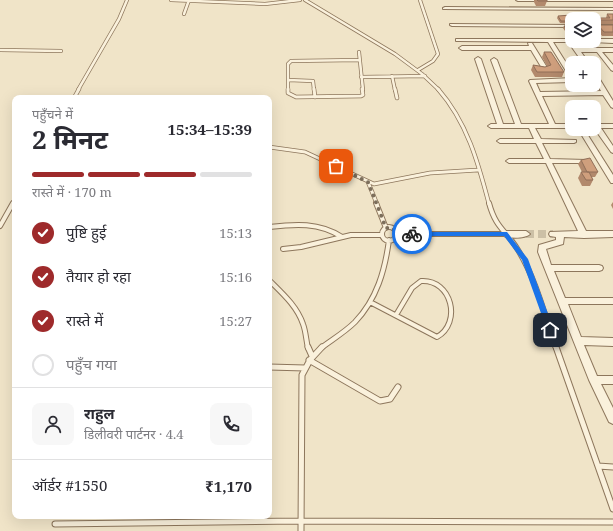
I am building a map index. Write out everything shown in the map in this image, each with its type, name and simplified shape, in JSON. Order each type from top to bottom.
[{"type":"street","points":[[518,0],[612,0],[613,4]]},
{"type":"street","points":[[446,8],[613,9]]},
{"type":"street","points":[[452,25],[565,26]]},
{"type":"street","points":[[601,26],[613,26]]},
{"type":"street","points":[[458,40],[565,41]]},
{"type":"street","points":[[528,40],[545,69]]},
{"type":"street","points":[[550,40],[565,65]]},
{"type":"street","points":[[601,41],[613,41]]},
{"type":"street","points":[[462,48],[533,48]]},
{"type":"street","points":[[577,50],[613,50]]},
{"type":"street","points":[[577,50],[581,56]]},
{"type":"street","points":[[598,50],[613,69]]},
{"type":"street","points":[[478,59],[501,126]]},
{"type":"street","points":[[494,60],[519,126]]},
{"type":"street","points":[[553,126],[532,81],[565,80]]},
{"type":"street","points":[[601,87],[613,106]]},
{"type":"street","points":[[537,94],[605,93]]},
{"type":"street","points":[[491,126],[565,126]]},
{"type":"street","points":[[531,126],[584,235]]},
{"type":"street","points":[[601,126],[613,126]]},
{"type":"street","points":[[601,134],[613,151]]},
{"type":"street","points":[[585,136],[613,181]]},
{"type":"street","points":[[500,140],[574,141]]},
{"type":"street","points":[[509,161],[584,161]]},
{"type":"street","points":[[505,234],[526,234]]},
{"type":"street","points":[[613,234],[556,234],[560,242],[542,247],[548,268],[594,380],[610,403],[613,418]]},
{"type":"street","points":[[548,268],[598,268]]},
{"type":"street","points":[[562,301],[613,301]]},
{"type":"street","points":[[578,341],[613,342]]},
{"type":"street","points":[[594,380],[613,380]]},
{"type":"lane","points":[[76,95],[119,19],[127,0]]},
{"type":"lane","points":[[171,0],[265,4],[300,0]]},
{"type":"lane","points":[[184,14],[190,0]]},
{"type":"lane","points":[[305,0],[426,76],[443,94],[464,127],[492,217],[518,249],[529,271],[613,509]]},
{"type":"lane","points":[[418,70],[433,61],[438,54],[420,0]]},
{"type":"lane","points":[[0,50],[61,51]]},
{"type":"lane","points":[[359,52],[362,96],[315,97],[292,96],[288,93],[288,64],[291,61],[359,60]]},
{"type":"lane","points":[[392,76],[397,98]]},
{"type":"lane","points":[[361,77],[426,76]]},
{"type":"lane","points":[[288,80],[313,81],[315,97]]},
{"type":"lane","points":[[272,147],[305,152],[368,182],[380,183],[430,173],[478,170]]},
{"type":"lane","points":[[368,182],[386,228]]},
{"type":"lane","points":[[0,226],[12,205]]},
{"type":"lane","points":[[272,227],[296,224],[310,225],[337,232],[342,237]]},
{"type":"lane","points":[[381,235],[382,231],[386,228],[392,228],[398,234],[505,234]]},
{"type":"lane","points":[[283,249],[301,247],[342,237],[381,235],[389,240],[396,238],[398,234]]},
{"type":"lane","points":[[301,531],[300,395],[302,375],[310,358],[361,315],[370,302],[385,269],[389,240]]},
{"type":"lane","points":[[370,302],[396,316],[437,337],[440,336],[448,324],[452,306],[446,292],[440,286],[432,282],[423,282],[418,283],[412,289],[396,316]]},
{"type":"lane","points":[[272,283],[296,310],[302,321],[307,350],[310,358],[380,401],[390,399],[398,387]]},
{"type":"lane","points":[[272,367],[305,368]]},
{"type":"lane","points":[[598,466],[613,466]]},
{"type":"lane","points":[[55,524],[301,521],[613,522]]},
{"type":"building","points":[[607,14],[613,14],[613,20],[601,20],[601,18],[610,18]]},
{"type":"building","points":[[565,15],[565,21],[561,21],[558,16]]},
{"type":"building","points":[[601,25],[613,25],[613,32],[604,32],[601,28]]},
{"type":"building","points":[[544,52],[551,52],[564,72],[537,72],[533,65],[545,67],[551,65]]},
{"type":"building","points":[[590,158],[598,172],[587,172],[581,160]]},
{"type":"building","points":[[581,172],[589,172],[593,180],[586,180]]},
{"type":"tunnel","points":[[526,234],[553,234]]},
{"type":"way so far","points":[[336,166],[368,182],[386,228],[392,228],[398,234],[412,234]]},
{"type":"route","points":[[412,234],[505,234],[513,242],[525,259],[550,330]]}]
